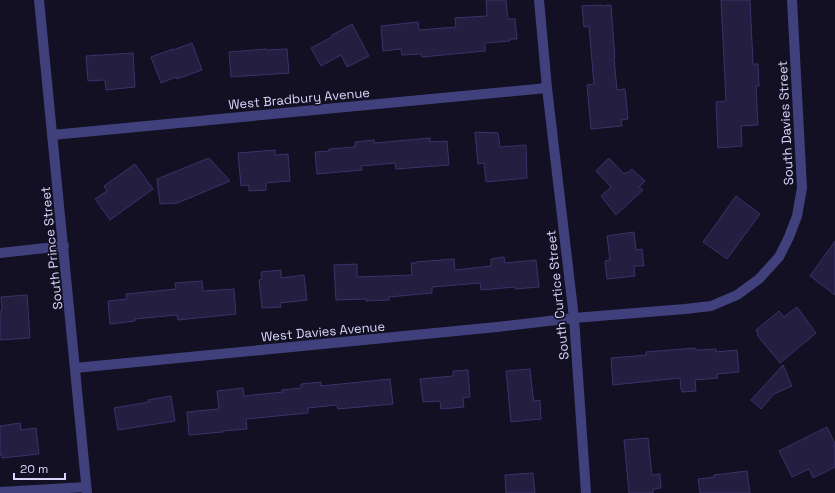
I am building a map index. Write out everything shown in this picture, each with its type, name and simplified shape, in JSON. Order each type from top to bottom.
[{"type":"street","name":"South Prince Street","points":[[39,0],[87,490]]},
{"type":"street","name":"South Curtice Street","points":[[539,0],[547,88],[574,318],[586,493]]},
{"type":"street","name":"South Davies Street","points":[[574,318],[711,306],[737,295],[759,279],[779,257],[790,237],[797,216],[802,188],[792,0]]},
{"type":"street","name":"West Bradbury Avenue","points":[[52,135],[547,88]]},
{"type":"street","points":[[0,253],[64,246]]},
{"type":"street","name":"West Davies Avenue","points":[[75,368],[489,328],[574,318]]},
{"type":"street","points":[[0,492],[87,490]]},
{"type":"building","points":[[486,0],[506,0],[508,19],[515,19],[517,39],[485,43],[485,51],[422,57],[421,54],[402,55],[401,49],[383,51],[381,26],[418,22],[419,30],[456,27],[455,18],[487,16]]},
{"type":"building","points":[[721,0],[750,0],[753,64],[758,64],[759,86],[756,86],[758,125],[741,126],[742,146],[718,148],[716,102],[726,101]]},
{"type":"building","points":[[611,5],[617,90],[625,89],[628,119],[621,120],[622,126],[591,129],[587,85],[594,84],[589,26],[584,27],[582,6]]},
{"type":"building","points":[[352,24],[369,56],[347,67],[341,55],[321,66],[311,48]]},
{"type":"building","points":[[192,43],[202,70],[161,83],[151,57]]},
{"type":"building","points":[[287,49],[289,73],[231,77],[229,52]]},
{"type":"building","points":[[133,53],[135,87],[106,90],[105,80],[88,81],[86,56]]},
{"type":"building","points":[[475,132],[498,133],[500,147],[526,145],[527,178],[486,182],[484,163],[478,164]]},
{"type":"building","points":[[430,138],[430,142],[447,141],[449,165],[396,169],[395,163],[361,166],[362,170],[317,174],[315,152],[329,151],[329,149],[355,147],[355,142],[374,140],[374,143]]},
{"type":"building","points":[[275,150],[275,155],[288,154],[290,181],[266,183],[266,190],[249,191],[249,185],[241,186],[238,153]]},
{"type":"building","points":[[209,158],[230,181],[175,204],[160,204],[157,179]]},
{"type":"building","points":[[609,158],[624,174],[632,169],[645,181],[639,187],[643,190],[616,215],[601,196],[611,187],[596,171]]},
{"type":"building","points":[[135,164],[153,189],[110,220],[95,199],[107,191],[104,186]]},
{"type":"building","points":[[736,196],[760,214],[727,259],[703,242]]},
{"type":"building","points":[[634,232],[636,250],[642,249],[644,266],[634,266],[635,276],[607,279],[605,261],[610,260],[607,236]]},
{"type":"building","points":[[835,241],[835,295],[810,276]]},
{"type":"building","points":[[504,257],[505,263],[536,260],[539,287],[515,289],[515,287],[481,290],[480,283],[432,287],[432,293],[389,297],[389,300],[336,300],[334,265],[357,264],[357,277],[412,275],[411,263],[416,262],[454,259],[455,270],[491,266],[491,259]]},
{"type":"building","points":[[281,270],[281,278],[304,275],[307,300],[280,303],[281,307],[262,308],[259,280],[262,279],[261,272]]},
{"type":"building","points":[[202,281],[203,291],[234,289],[236,314],[178,320],[177,315],[135,319],[135,321],[110,324],[108,301],[127,299],[126,294],[176,289],[175,283]]},
{"type":"building","points":[[27,295],[30,338],[0,340],[0,315],[2,310],[1,297]]},
{"type":"building","points":[[797,307],[816,333],[780,363],[757,335],[756,330],[779,311],[784,317]]},
{"type":"building","points":[[695,348],[696,350],[716,349],[716,352],[737,350],[739,372],[717,374],[718,378],[695,380],[696,391],[682,392],[680,378],[613,385],[611,358],[646,355],[646,352]]},
{"type":"building","points":[[783,365],[792,386],[774,394],[761,409],[751,400]]},
{"type":"building","points":[[530,369],[534,401],[540,400],[541,419],[511,422],[506,371]]},
{"type":"building","points":[[468,370],[470,397],[463,398],[464,407],[441,409],[440,401],[423,402],[420,379],[453,376],[453,371]]},
{"type":"building","points":[[390,379],[393,404],[338,409],[337,405],[308,408],[308,413],[246,419],[247,429],[189,435],[187,412],[219,409],[217,391],[243,388],[244,396],[283,392],[282,390],[301,388],[301,384],[321,382],[321,386]]},
{"type":"building","points":[[171,396],[175,421],[118,430],[114,408],[149,402],[148,400]]},
{"type":"building","points":[[20,423],[21,430],[36,428],[39,454],[2,458],[2,455],[0,455],[0,426]]},
{"type":"building","points":[[827,427],[835,444],[835,467],[813,478],[809,469],[792,477],[779,451]]},
{"type":"building","points":[[648,438],[652,475],[660,474],[661,488],[653,489],[653,493],[629,493],[624,440]]},
{"type":"building","points":[[747,471],[750,493],[700,493],[698,479],[714,477],[714,475]]},
{"type":"building","points":[[533,473],[535,493],[506,493],[505,475]]}]
